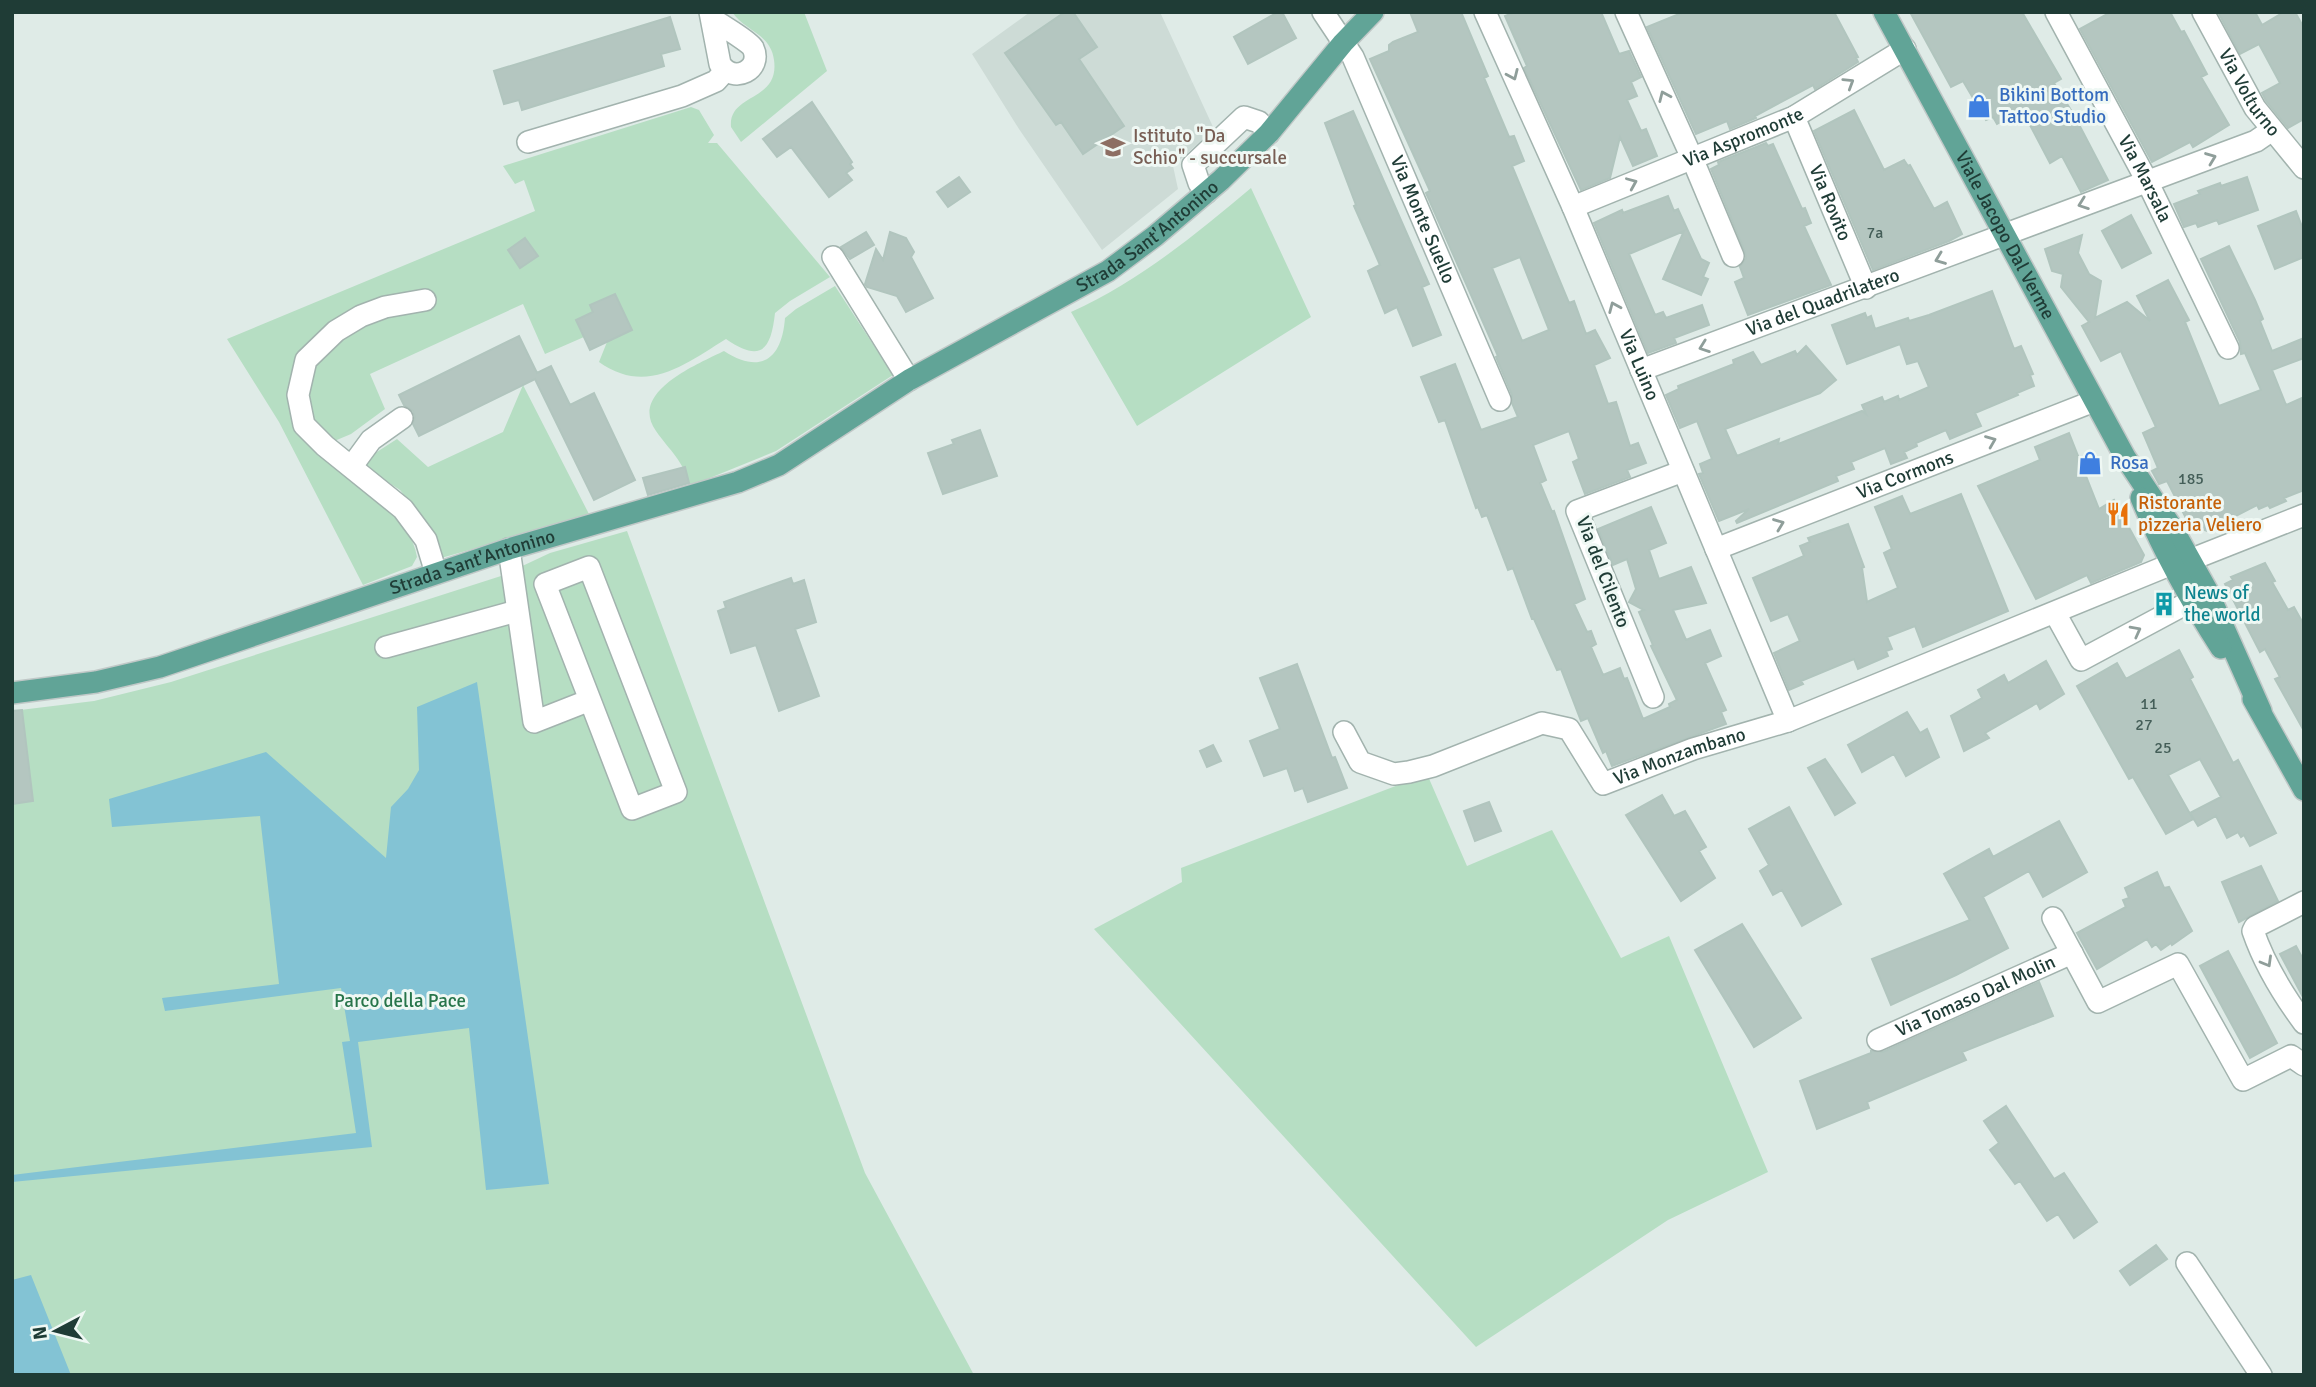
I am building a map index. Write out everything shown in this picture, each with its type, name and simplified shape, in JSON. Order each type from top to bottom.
[{"type":"main road","name":"Strada Sant'Antonino","points":[[12,693],[96,682],[160,667],[509,549],[738,482],[779,465],[909,380],[1108,271],[1155,236],[1206,193],[1269,133],[1343,43],[1373,12]]},
{"type":"main road","name":"Viale Jacopo Dal Verme","points":[[1884,12],[2124,457],[2157,537],[2207,590],[2261,711]]},
{"type":"main road","name":"Viale Jacopo Dal Verme","points":[[2181,562],[2191,601],[2261,711],[2304,790]]},
{"type":"street","name":"Via Monte Suello","points":[[1323,12],[1353,57],[1500,400]]},
{"type":"street","name":"Via Luino","points":[[1485,12],[1573,207],[1788,721]]},
{"type":"street","points":[[1626,12],[1733,256]]},
{"type":"street","name":"Via Marsala","points":[[2056,12],[2147,181],[2228,348]]},
{"type":"street","name":"Via Volturno","points":[[2203,12],[2255,108],[2272,130],[2295,143],[2304,168]]},
{"type":"street","points":[[711,15],[754,48],[752,67],[744,73],[734,75],[725,71],[720,64],[711,15]]},
{"type":"street","name":"Via Aspromonte","points":[[1573,207],[1794,117],[1905,49]]},
{"type":"street","points":[[527,142],[682,96],[716,81],[725,71]]},
{"type":"street","points":[[1206,193],[1199,183],[1193,165],[1220,138],[1244,117],[1259,122],[1269,133]]},
{"type":"street","name":"Via Rovito","points":[[1794,117],[1866,288]]},
{"type":"street","name":"Via del Quadrilatero","points":[[1641,370],[2256,141],[2272,130]]},
{"type":"street","points":[[834,257],[909,380]]},
{"type":"street","points":[[425,300],[385,307],[360,316],[335,331],[306,360],[298,395],[304,425],[325,446],[403,509],[426,540],[436,573]]},
{"type":"street","name":"Via Cormons","points":[[1716,549],[2094,401]]},
{"type":"street","points":[[352,466],[371,440],[402,418]]},
{"type":"street","name":"Via del Cilento","points":[[1653,697],[1577,511],[1683,471]]},
{"type":"street","name":"Via Monzambano","points":[[1344,732],[1360,762],[1394,774],[1433,765],[1542,723],[1569,729],[1603,784],[1693,749],[1788,721],[2304,515]]},
{"type":"street","points":[[509,549],[534,722],[590,700]]},
{"type":"street","points":[[589,567],[676,792],[632,809],[590,700],[545,584],[589,567]]},
{"type":"street","points":[[2055,613],[2081,660],[2191,601]]},
{"type":"street","points":[[386,647],[517,611]]},
{"type":"street","points":[[2304,902],[2255,927],[2253,931],[2260,950],[2291,1006],[2304,1023]]},
{"type":"street","name":"Via Tomaso Dal Molin","points":[[2053,918],[2098,1002],[2178,964],[2243,1080],[2291,1056],[2304,1065]]},
{"type":"street","name":"Via Tomaso Dal Molin","points":[[1878,1040],[2072,953]]},
{"type":"street","points":[[2187,1263],[2261,1375]]},
{"type":"shaded area","name":"Istituto \"Da Schio\" - succursale","points":[[1030,12],[1160,12],[1214,129],[1173,166],[1178,189],[1102,250],[1019,129],[972,54]]},
{"type":"green space","points":[[732,12],[804,12],[827,71],[741,142],[731,127],[732,116],[737,108],[769,83],[774,74],[774,60],[772,51],[763,38]]},
{"type":"green space","points":[[691,107],[699,110],[714,135],[708,143],[717,143],[830,277],[775,313],[771,336],[762,349],[748,350],[726,339],[680,366],[649,376],[617,372],[599,362],[607,342],[631,330],[615,294],[591,305],[593,312],[576,320],[584,337],[545,354],[523,304],[370,374],[385,409],[351,434],[332,442],[316,427],[308,411],[306,394],[310,377],[319,360],[346,332],[362,322],[387,313],[431,308],[431,295],[385,300],[343,318],[320,338],[302,361],[293,389],[295,416],[306,439],[324,458],[391,512],[408,532],[417,557],[412,566],[363,585],[279,422],[227,339],[535,211],[524,180],[515,184],[503,166]]},
{"type":"green space","points":[[1251,188],[1311,317],[1137,426],[1071,312],[1143,272]]},
{"type":"green space","points":[[835,286],[893,375],[776,451],[690,486],[680,462],[656,431],[650,417],[651,404],[658,392],[684,372],[724,351],[749,362],[767,359],[779,344],[785,318]]},
{"type":"green space","points":[[523,385],[590,516],[441,558],[414,507],[400,490],[365,467],[366,459],[397,439],[428,467],[503,432]]},
{"type":"green space","name":"Parco della Pace","points":[[627,531],[865,1173],[974,1375],[12,1375],[12,711],[94,701],[171,682],[501,576],[550,553]]},
{"type":"green space","points":[[1427,774],[1467,866],[1552,830],[1621,958],[1669,936],[1768,1172],[1668,1220],[1476,1347],[1094,929],[1182,882],[1181,868]]},
{"type":"water","points":[[477,682],[549,1184],[486,1190],[469,1028],[358,1042],[372,1147],[12,1182],[12,1175],[356,1133],[342,1042],[350,1041],[341,988],[165,1011],[162,998],[279,984],[260,816],[112,827],[109,799],[266,752],[386,858],[391,807],[408,789],[419,770],[417,707]]},
{"type":"water","points":[[31,1275],[71,1375],[12,1375],[12,1280]]},
{"type":"building","points":[[1065,12],[1073,12],[1097,47],[1079,59],[1124,126],[1083,154],[1061,122],[1056,125],[1005,53]]},
{"type":"building","points":[[1282,12],[1296,38],[1248,64],[1234,37]]},
{"type":"building","points":[[1410,12],[1461,12],[1488,76],[1484,78],[1509,137],[1514,136],[1524,161],[1512,166],[1569,303],[1574,301],[1586,334],[1595,330],[1610,358],[1594,365],[1608,404],[1616,402],[1630,446],[1638,443],[1646,463],[1627,470],[1630,477],[1585,494],[1573,462],[1579,459],[1569,431],[1533,445],[1546,480],[1540,483],[1552,512],[1554,511],[1585,599],[1574,604],[1587,632],[1591,631],[1596,644],[1591,647],[1603,675],[1620,668],[1624,679],[1627,678],[1643,719],[1670,707],[1669,704],[1677,700],[1651,646],[1653,645],[1639,612],[1644,610],[1629,602],[1636,589],[1627,559],[1613,565],[1598,529],[1651,507],[1666,543],[1649,550],[1659,579],[1691,567],[1706,603],[1673,610],[1686,640],[1710,630],[1721,656],[1705,663],[1726,710],[1721,712],[1726,724],[1612,766],[1606,751],[1603,753],[1588,718],[1581,721],[1561,669],[1557,670],[1532,619],[1513,568],[1508,570],[1487,515],[1482,517],[1478,507],[1476,508],[1445,420],[1439,422],[1421,377],[1455,364],[1481,430],[1518,417],[1496,357],[1498,356],[1426,193],[1430,191],[1370,59],[1389,51],[1389,45],[1393,42],[1418,32]],"holes":[[[1520,257],[1549,330],[1522,341],[1492,268]]]},
{"type":"building","points":[[1515,12],[1601,12],[1619,54],[1629,51],[1641,77],[1631,82],[1637,96],[1627,100],[1641,131],[1646,129],[1657,156],[1633,166],[1620,137],[1610,178],[1581,190],[1524,68],[1527,66],[1505,16]]},
{"type":"building","points":[[1684,12],[1834,12],[1858,57],[1858,62],[1815,89],[1813,85],[1755,116],[1756,118],[1730,129],[1727,121],[1696,134],[1647,27]]},
{"type":"building","points":[[1910,12],[2022,12],[2061,79],[2054,83],[2108,180],[2081,192],[2062,156],[2050,163],[2022,110],[1997,124],[1993,117],[1986,120],[1963,81],[1951,87]]},
{"type":"building","points":[[2111,12],[2170,12],[2181,32],[2184,31],[2207,74],[2201,77],[2229,125],[2193,147],[2190,142],[2152,162],[2080,29]]},
{"type":"building","points":[[2218,12],[2255,12],[2262,25],[2284,12],[2295,12],[2304,28],[2304,119],[2288,128],[2266,101],[2262,93],[2280,83],[2259,44],[2240,54]]},
{"type":"building","points":[[670,17],[680,49],[661,54],[664,66],[522,110],[519,100],[504,104],[494,71]]},
{"type":"building","points":[[812,102],[852,162],[850,164],[853,168],[846,173],[852,180],[829,197],[791,147],[777,157],[763,139]]},
{"type":"building","points":[[1854,110],[1884,170],[1904,160],[1910,165],[1934,209],[1947,202],[1962,234],[1873,270],[1814,131]]},
{"type":"building","points":[[1353,111],[1429,284],[1422,287],[1441,335],[1413,346],[1397,307],[1385,313],[1368,271],[1380,265],[1354,206],[1356,205],[1325,123]]},
{"type":"building","points":[[1766,143],[1768,146],[1773,144],[1802,209],[1805,208],[1811,223],[1804,226],[1831,285],[1748,315],[1735,282],[1744,278],[1740,267],[1746,258],[1745,252],[1711,169],[1719,165],[1718,162]]},
{"type":"building","points":[[959,177],[970,192],[948,207],[937,192]]},
{"type":"building","points":[[2247,177],[2258,210],[2219,224],[2217,220],[2198,227],[2196,223],[2184,227],[2174,204],[2200,194],[2198,191]]},
{"type":"building","points":[[1668,196],[1674,211],[1678,209],[1701,259],[1709,263],[1703,277],[1708,279],[1701,295],[1663,279],[1684,231],[1629,254],[1655,315],[1663,312],[1666,318],[1702,305],[1709,325],[1674,338],[1676,343],[1648,353],[1594,223],[1622,210],[1623,213]]},
{"type":"building","points":[[2296,211],[2304,232],[2304,257],[2275,269],[2258,226]]},
{"type":"building","points":[[2131,215],[2151,253],[2122,268],[2102,231]]},
{"type":"building","points":[[866,232],[874,245],[850,259],[841,247]]},
{"type":"building","points":[[890,232],[906,238],[914,252],[911,257],[933,298],[906,312],[897,296],[867,287],[865,284],[876,249],[883,260]]},
{"type":"building","points":[[2082,235],[2078,253],[2089,274],[2101,281],[2095,318],[2127,302],[2150,321],[2137,296],[2168,280],[2189,320],[2185,322],[2219,406],[2261,390],[2245,353],[2241,354],[2240,342],[2201,259],[2229,246],[2263,319],[2260,321],[2272,351],[2304,338],[2304,358],[2272,370],[2286,405],[2304,397],[2304,490],[2284,498],[2286,501],[2270,508],[2268,505],[2259,509],[2257,505],[2207,531],[2189,524],[2167,481],[2159,484],[2152,471],[2158,468],[2143,433],[2156,427],[2121,351],[2101,361],[2082,326],[2089,322],[2061,287],[2063,274],[2052,271],[2045,249]]},
{"type":"building","points":[[525,238],[538,256],[520,268],[508,250]]},
{"type":"building","points":[[1992,291],[2014,349],[2021,346],[2033,374],[2030,375],[2034,386],[1975,413],[1981,426],[1950,439],[1946,430],[1916,443],[1917,446],[1904,452],[1907,458],[1891,464],[1885,448],[1851,462],[1854,469],[1836,476],[1838,481],[1737,523],[1749,509],[1719,521],[1699,474],[1703,473],[1700,464],[1712,459],[1697,421],[1680,428],[1666,395],[1679,389],[1678,386],[1734,364],[1733,360],[1753,352],[1761,365],[1795,351],[1797,355],[1806,346],[1836,380],[1820,393],[1725,429],[1737,456],[1779,439],[1778,444],[1862,411],[1866,414],[1862,405],[1882,397],[1884,402],[1898,396],[1899,400],[1929,387],[1918,361],[1907,364],[1900,344],[1847,364],[1832,325],[1865,313],[1867,318],[1871,316],[1875,329],[1908,318],[1909,321],[1929,315]]},
{"type":"building","points":[[615,294],[632,330],[590,350],[576,320],[593,312],[590,305]]},
{"type":"building","points":[[519,336],[537,373],[551,366],[570,405],[594,393],[635,480],[594,500],[535,379],[419,436],[413,424],[413,411],[404,405],[399,395]]},
{"type":"building","points":[[980,430],[997,476],[943,494],[928,453],[954,444],[952,440]]},
{"type":"building","points":[[2069,433],[2099,509],[2114,500],[2144,555],[2141,562],[2091,583],[2087,575],[2036,599],[1978,486],[2040,460],[2035,447]]},
{"type":"building","points":[[685,467],[689,483],[648,495],[643,478]]},
{"type":"building","points":[[1961,494],[2008,611],[1923,647],[1915,626],[1887,637],[1892,649],[1886,651],[1888,656],[1858,669],[1854,659],[1801,681],[1803,684],[1789,690],[1774,653],[1800,641],[1788,614],[1771,621],[1753,578],[1804,556],[1800,546],[1810,542],[1808,538],[1848,524],[1864,567],[1867,602],[1898,588],[1884,553],[1892,549],[1875,507],[1902,496],[1910,514]]},
{"type":"building","points":[[2265,563],[2288,610],[2294,607],[2304,625],[2304,731],[2275,679],[2280,677],[2265,649],[2260,652],[2225,584],[2233,580],[2231,577]]},
{"type":"building","points":[[791,578],[793,584],[804,580],[816,622],[795,629],[819,696],[779,711],[756,645],[731,653],[718,611],[726,608],[724,602]]},
{"type":"building","points":[[2179,650],[2193,677],[2190,679],[2233,763],[2238,760],[2276,833],[2250,846],[2244,835],[2241,837],[2238,832],[2227,838],[2216,816],[2198,826],[2190,813],[2221,797],[2200,759],[2168,775],[2193,819],[2166,834],[2133,777],[2129,779],[2077,686],[2117,663],[2126,679]]},
{"type":"building","points":[[2046,661],[2064,694],[2040,709],[2037,703],[1985,733],[1989,738],[1964,751],[1951,716],[1982,698],[1978,690],[2004,675],[2008,683]]},
{"type":"building","points":[[1297,664],[1332,758],[1335,757],[1347,788],[1308,802],[1303,788],[1295,791],[1287,768],[1264,776],[1250,741],[1280,729],[1260,678]]},
{"type":"building","points":[[22,710],[33,801],[12,804],[12,711]]},
{"type":"building","points":[[1907,712],[1920,733],[1927,729],[1939,757],[1906,776],[1894,754],[1862,772],[1848,745]]},
{"type":"building","points":[[1213,745],[1221,761],[1207,767],[1200,751]]},
{"type":"building","points":[[1825,759],[1855,803],[1835,815],[1808,768]]},
{"type":"building","points":[[1662,795],[1674,816],[1685,811],[1706,847],[1699,851],[1715,878],[1681,901],[1626,815]]},
{"type":"building","points":[[1489,802],[1501,831],[1475,841],[1464,811]]},
{"type":"building","points":[[1789,807],[1841,904],[1802,926],[1782,890],[1773,895],[1760,871],[1769,865],[1749,829]]},
{"type":"building","points":[[2059,821],[2087,872],[2043,897],[2029,871],[1983,897],[2008,948],[1891,1005],[1872,959],[1970,920],[1944,874],[1989,849],[1993,857]]},
{"type":"building","points":[[2261,866],[2278,901],[2239,922],[2222,882]]},
{"type":"building","points":[[2157,872],[2164,888],[2169,887],[2192,931],[2161,950],[2156,944],[2152,947],[2147,939],[2097,969],[2077,933],[2126,907],[2123,900],[2129,898],[2125,888]]},
{"type":"building","points":[[1742,924],[1801,1018],[1754,1047],[1695,950]]},
{"type":"building","points":[[2296,946],[2304,961],[2304,999],[2280,954]]},
{"type":"building","points":[[2228,951],[2277,1043],[2250,1058],[2200,966]]},
{"type":"building","points":[[2039,982],[2053,1016],[1962,1052],[1966,1060],[1867,1102],[1869,1108],[1817,1129],[1800,1081],[1871,1051],[1883,1052]]},
{"type":"building","points":[[2006,1106],[2054,1179],[2064,1173],[2097,1222],[2074,1238],[2058,1214],[2047,1221],[2020,1181],[2015,1184],[1990,1150],[1999,1143],[1984,1121]]},
{"type":"building","points":[[2156,1245],[2167,1259],[2130,1285],[2120,1271]]},
{"type":"place","name":"Bikini Bottom Tattoo Studio","points":[[1979,106]]},
{"type":"place","name":"Istituto \"Da Schio\" - succursale","points":[[1113,147]]},
{"type":"place","name":"Rosa","points":[[2090,463]]},
{"type":"place","name":"Ristorante pizzeria Veliero","points":[[2118,514]]},
{"type":"place","name":"News of the world","points":[[2164,604]]}]
